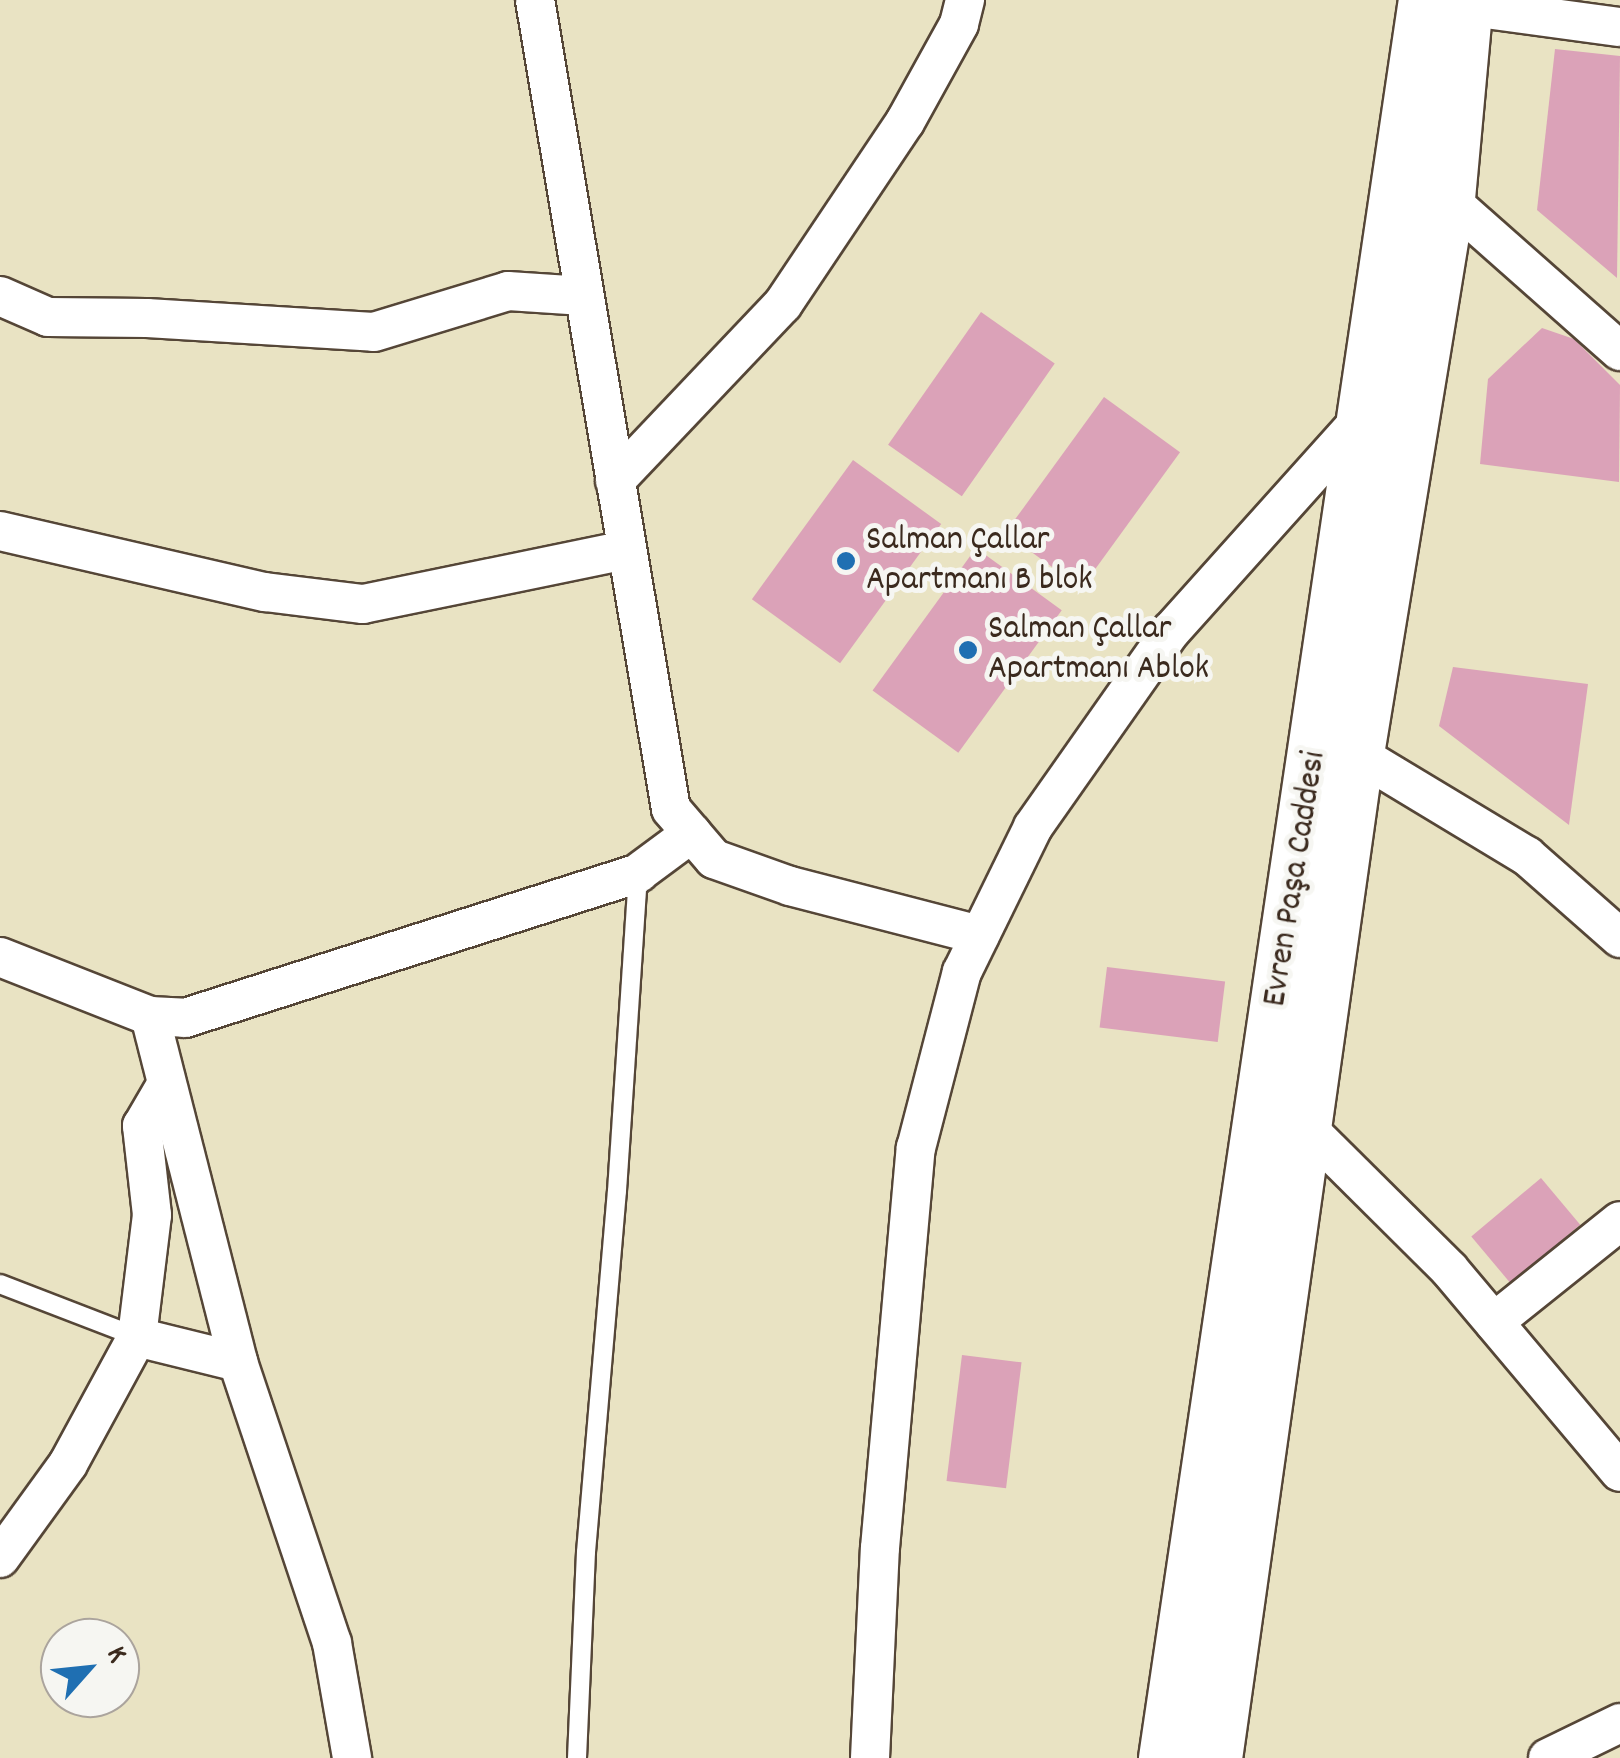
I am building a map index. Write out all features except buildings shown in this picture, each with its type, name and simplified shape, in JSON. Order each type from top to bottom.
[{"type":"highway","name":"Evren Paşa Caddesi","points":[[1214,1758],[1356,753],[1447,198],[1452,2]]},
{"type":"highway","name":"Evren Paşa Caddesi","points":[[1166,1758],[1368,412],[1452,2]]},
{"type":"street","points":[[536,0],[671,808],[714,859],[790,886],[980,936]]},
{"type":"street","points":[[615,481],[783,304],[905,122],[959,24],[965,0]]},
{"type":"street","points":[[1452,2],[1620,27]]},
{"type":"street","points":[[1447,198],[1620,351]]},
{"type":"street","points":[[0,296],[48,317],[147,318],[374,332],[508,291],[584,296]]},
{"type":"street","points":[[870,1758],[880,1548],[916,1148],[962,972],[1033,827],[1171,632],[1368,412]]},
{"type":"street","points":[[0,531],[265,592],[364,604],[627,550]]},
{"type":"street","points":[[1356,753],[1526,856],[1620,938]]},
{"type":"street","points":[[0,958],[150,1016],[185,1018],[638,872],[692,832]]},
{"type":"street","points":[[150,1016],[238,1362],[332,1642],[352,1758]]},
{"type":"street","points":[[2,1552],[68,1464],[137,1337],[152,1215],[142,1126],[166,1085]]},
{"type":"street","points":[[1303,1124],[1449,1269],[1620,1472]]},
{"type":"street","points":[[1494,1322],[1620,1221]]},
{"type":"street","points":[[137,1337],[238,1362]]},
{"type":"street","points":[[1548,1758],[1617,1730]]},
{"type":"lane","points":[[577,1758],[586,1552],[618,1191],[638,872]]},
{"type":"lane","points":[[0,1284],[137,1337]]},
{"type":"place","name":"Salman Çallar Apartmanı B blok","points":[[846,561]]},
{"type":"place","name":"Salman Çallar Apartmanı Ablok","points":[[968,650]]}]
